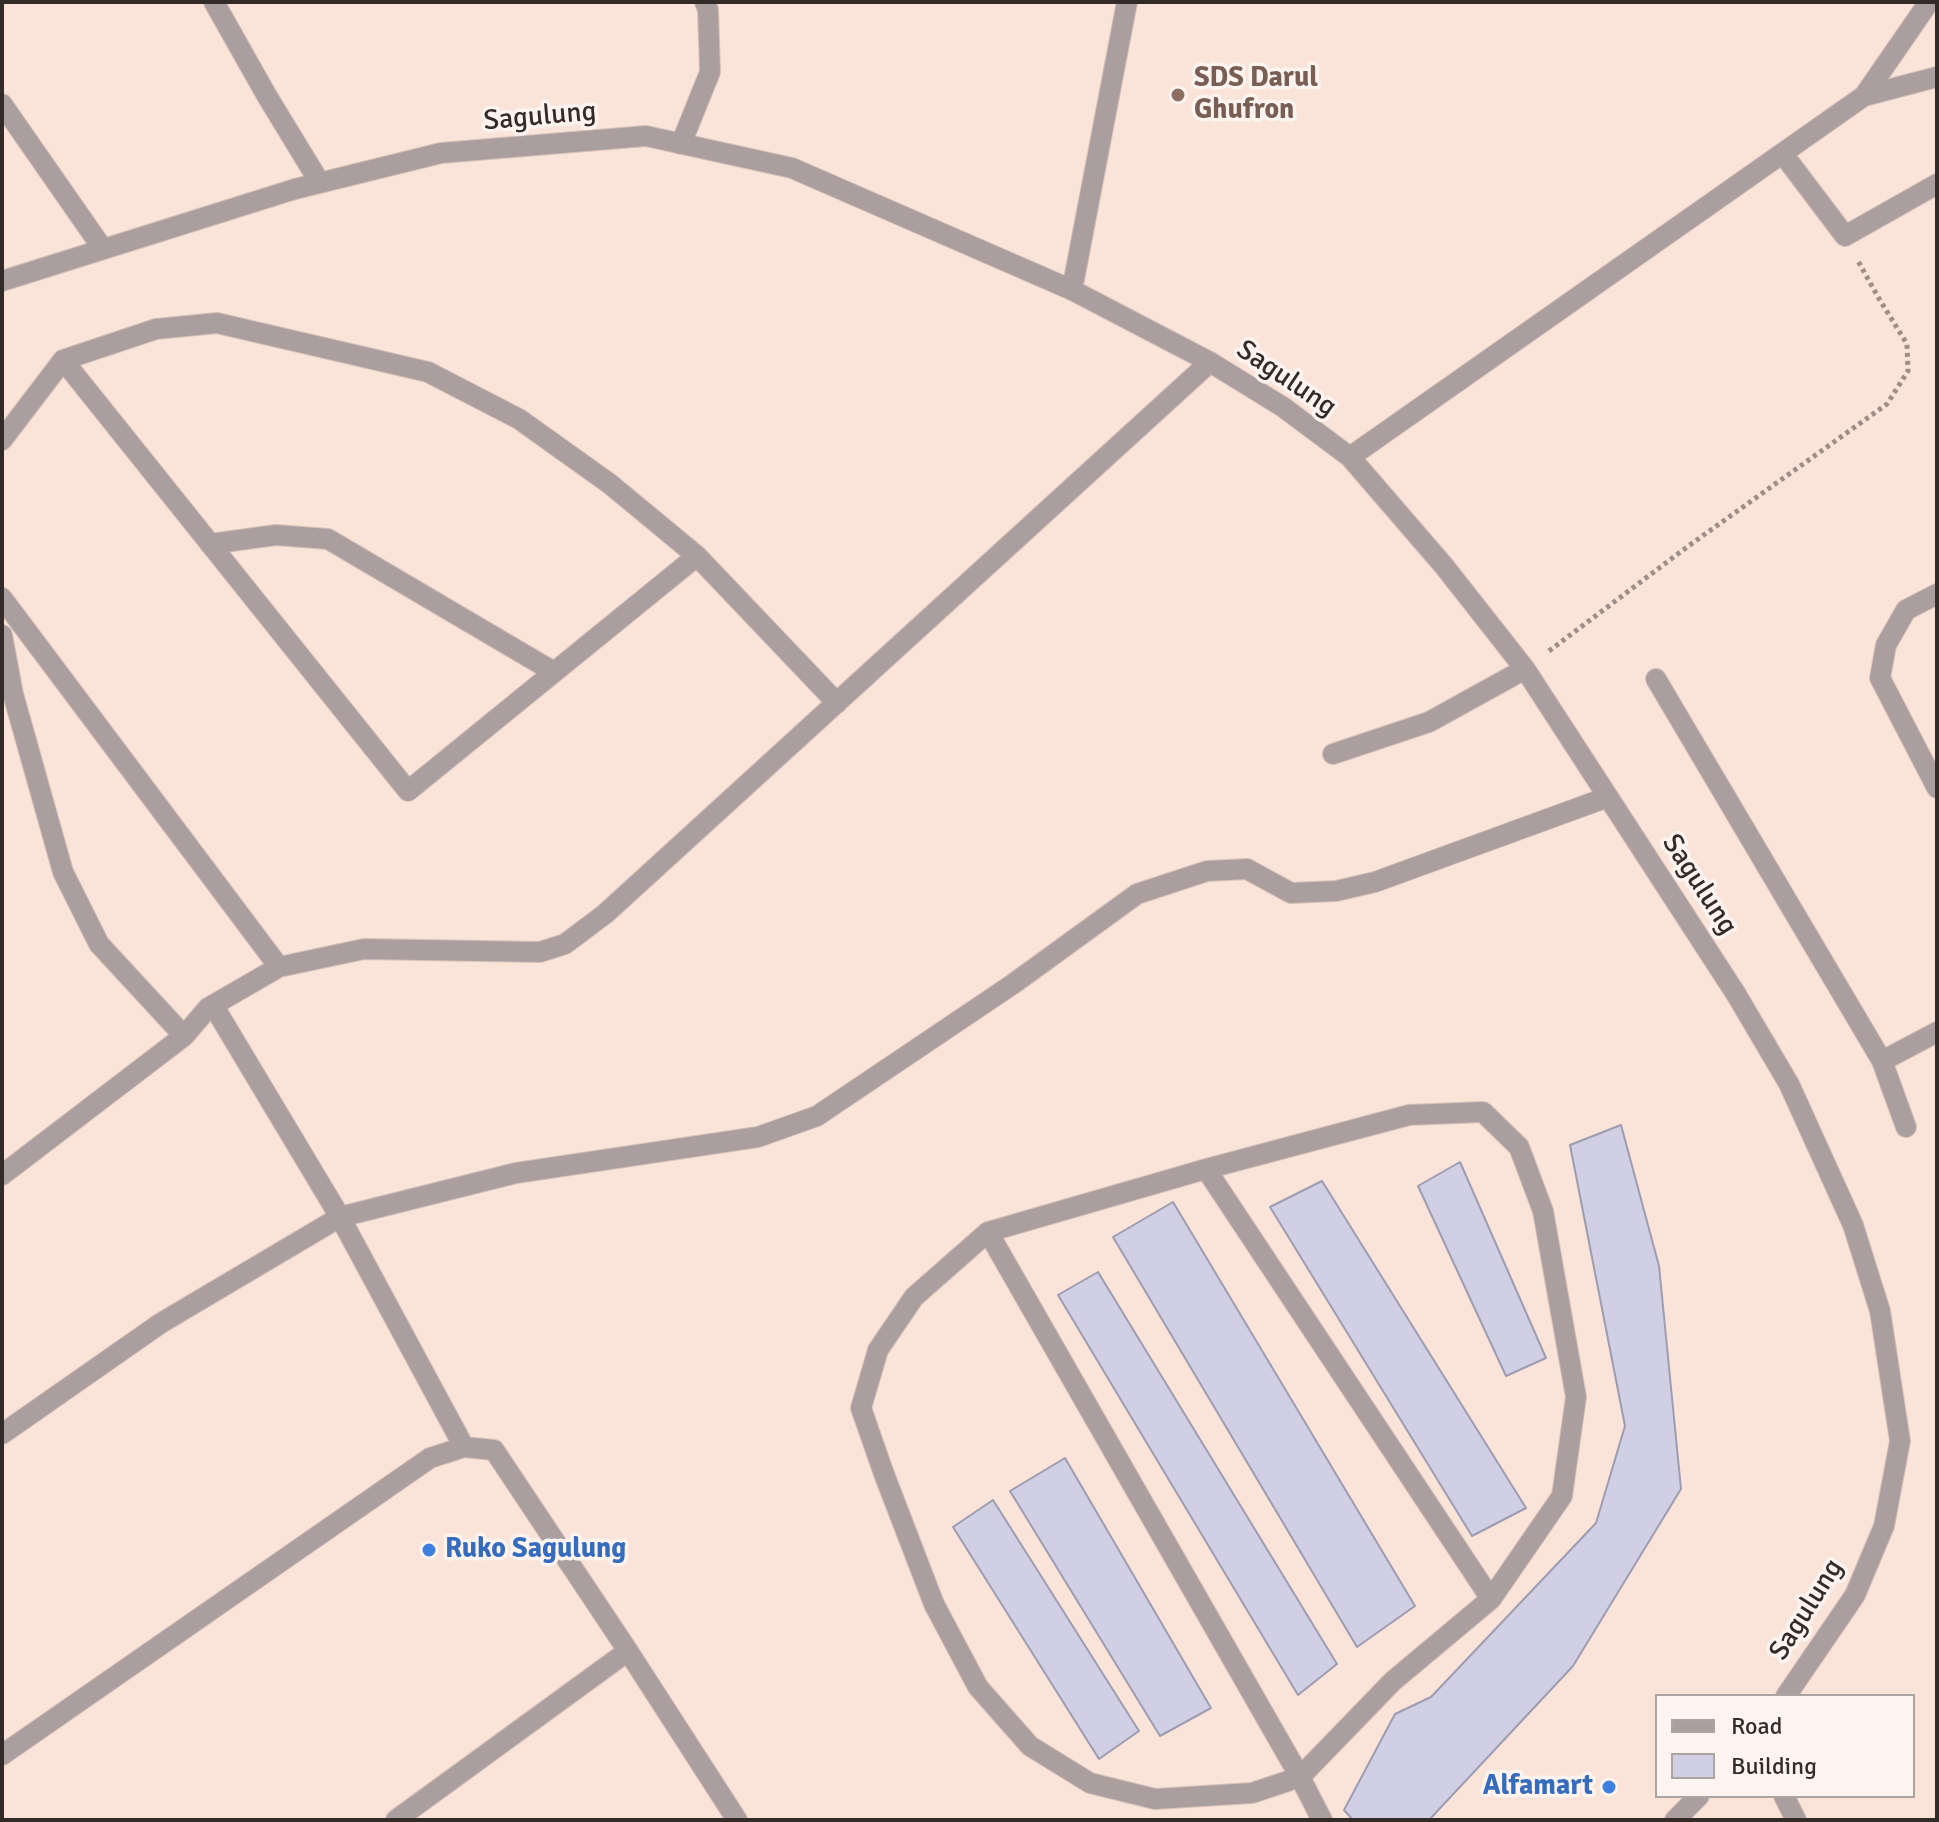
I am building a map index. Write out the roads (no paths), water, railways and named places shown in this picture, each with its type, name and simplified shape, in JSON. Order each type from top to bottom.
[{"type":"street","points":[[214,2],[320,183]]},
{"type":"street","points":[[681,144],[710,72],[708,10],[705,2]]},
{"type":"street","points":[[1072,290],[1127,2]]},
{"type":"street","points":[[1350,457],[1864,96],[1929,2]]},
{"type":"street","points":[[1864,96],[1937,77]]},
{"type":"street","points":[[2,104],[103,249]]},
{"type":"street","name":"Sagulung","points":[[2,281],[295,189],[441,153],[646,136],[792,168],[1072,290],[1210,362],[1283,407],[1350,457],[1444,566],[1525,669],[1736,994],[1789,1084],[1853,1225],[1880,1311],[1900,1441],[1884,1526],[1855,1595],[1787,1694]]},
{"type":"street","points":[[1783,154],[1845,236],[1937,184]]},
{"type":"street","points":[[2,440],[63,360],[156,329],[217,323],[428,372],[519,419],[610,484],[697,556],[837,703]]},
{"type":"street","points":[[63,360],[408,791],[697,556]]},
{"type":"street","points":[[3,1171],[184,1036],[213,1005],[279,967],[364,949],[540,952],[565,944],[605,914],[1210,362]]},
{"type":"street","points":[[210,544],[276,535],[328,539],[554,672]]},
{"type":"street","points":[[1937,594],[1906,610],[1886,645],[1880,678],[1937,788]]},
{"type":"street","points":[[2,598],[279,967]]},
{"type":"street","points":[[2,635],[13,694],[63,872],[99,944],[184,1036]]},
{"type":"street","points":[[1333,754],[1429,722],[1525,669]]},
{"type":"street","points":[[1656,679],[1882,1061],[1906,1127]]},
{"type":"street","points":[[2,1434],[161,1323],[340,1217],[516,1173],[758,1137],[817,1116],[1013,984],[1137,894],[1207,871],[1247,869],[1291,893],[1336,891],[1375,882],[1608,797]]},
{"type":"street","points":[[213,1005],[340,1217],[464,1447]]},
{"type":"street","points":[[1882,1061],[1937,1032]]},
{"type":"street","points":[[1483,1112],[1519,1147],[1543,1211],[1576,1397],[1562,1496],[1491,1599],[1393,1681],[1300,1777],[1252,1793],[1155,1799],[1090,1783],[1030,1746],[978,1687],[934,1604],[861,1408],[878,1350],[914,1297],[988,1232],[1206,1169],[1409,1115],[1483,1112]]},
{"type":"street","points":[[1206,1169],[1491,1599]]},
{"type":"street","points":[[988,1232],[1322,1820]]},
{"type":"street","points":[[2,1755],[430,1458],[464,1447],[494,1450],[737,1820]]},
{"type":"street","points":[[396,1820],[628,1651]]},
{"type":"street","points":[[1675,1820],[1697,1798]]},
{"type":"street","points":[[1785,1798],[1796,1820]]},
{"type":"place","name":"SDS Darul Ghufron","points":[[1178,95]]},
{"type":"place","name":"Ruko Sagulung","points":[[429,1550]]},
{"type":"place","name":"Alfamart","points":[[1609,1787]]}]
